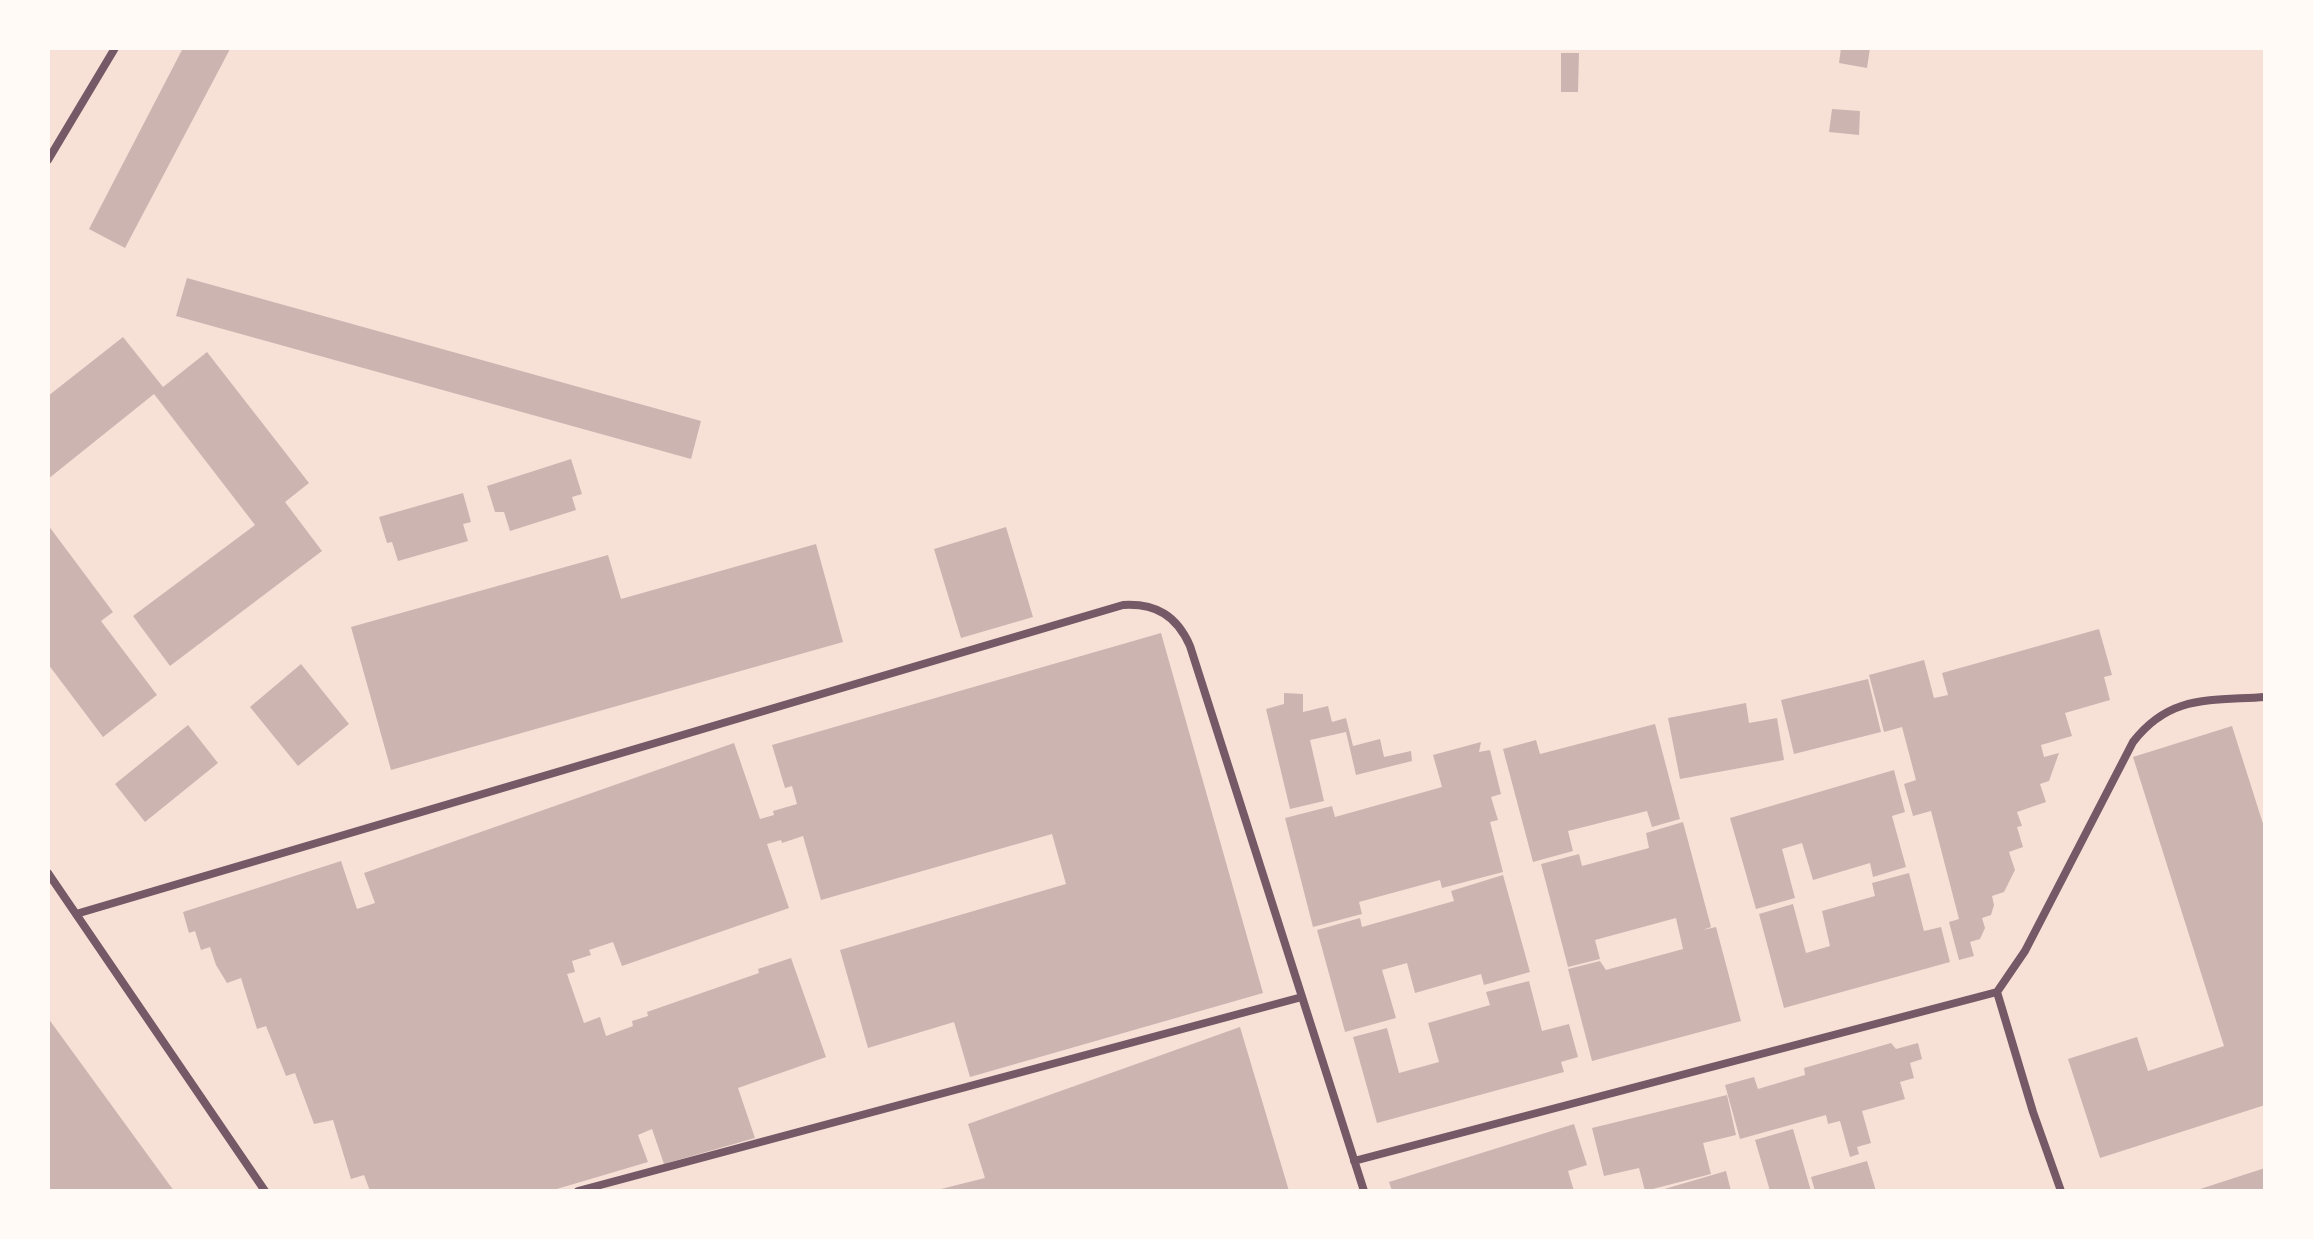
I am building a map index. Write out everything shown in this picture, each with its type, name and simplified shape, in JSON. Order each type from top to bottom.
[{"type":"street","points":[[48,160],[115,48]]},
{"type":"street","points":[[76,914],[1123,605],[1140,604],[1157,608],[1172,617],[1183,630],[1190,646],[1364,1191]]},
{"type":"street","points":[[1354,1161],[1997,992],[2025,951],[2133,742],[2147,723],[2165,711],[2189,703],[2265,697]]},
{"type":"street","points":[[48,873],[265,1191]]},
{"type":"street","points":[[1997,992],[2033,1112],[2061,1191]]},
{"type":"street","points":[[578,1191],[1302,997]]},
{"type":"building","points":[[183,48],[230,49],[125,248],[89,229]]},
{"type":"building","points":[[1841,48],[1870,48],[1867,68],[1839,63]]},
{"type":"building","points":[[1561,53],[1579,53],[1578,92],[1561,92]]},
{"type":"building","points":[[1832,109],[1860,111],[1859,135],[1829,132]]},
{"type":"building","points":[[187,278],[701,421],[691,459],[176,316]]},
{"type":"building","points":[[123,337],[163,387],[207,352],[309,483],[285,502],[322,551],[170,666],[133,616],[255,525],[154,394],[48,479],[48,396]]},
{"type":"building","points":[[571,459],[582,494],[572,497],[576,510],[510,531],[504,512],[495,512],[487,486]]},
{"type":"building","points":[[463,493],[471,522],[463,524],[468,541],[398,561],[392,542],[387,543],[379,517]]},
{"type":"building","points":[[48,525],[113,612],[101,621],[157,695],[103,737],[48,664]]},
{"type":"building","points":[[1006,527],[1033,617],[961,638],[934,549]]},
{"type":"building","points":[[816,544],[843,642],[391,770],[351,627],[608,555],[621,599]]},
{"type":"building","points":[[2099,629],[2112,675],[2104,677],[2110,700],[2065,713],[2072,736],[2041,745],[2044,757],[2059,753],[2049,781],[2040,784],[2046,802],[2017,812],[2022,826],[2017,827],[2023,847],[2009,852],[2015,870],[2004,892],[1992,896],[1994,905],[1991,915],[1982,918],[1985,928],[1980,939],[1970,942],[1974,956],[1959,960],[1949,922],[1959,919],[1931,811],[1913,816],[1904,784],[1916,780],[1902,727],[1884,732],[1869,675],[1924,660],[1934,698],[1948,695],[1942,673]]},
{"type":"building","points":[[1161,633],[1263,993],[970,1077],[954,1022],[868,1048],[840,950],[1066,884],[1052,834],[821,900],[803,836],[782,843],[781,840],[767,844],[789,908],[622,966],[613,942],[589,950],[591,955],[572,961],[575,972],[567,974],[584,1023],[600,1017],[606,1036],[633,1026],[632,1021],[648,1016],[647,1012],[759,973],[758,969],[791,958],[826,1057],[738,1088],[755,1138],[664,1164],[652,1129],[638,1135],[648,1162],[550,1191],[370,1191],[364,1175],[351,1179],[333,1120],[314,1124],[295,1073],[286,1076],[266,1026],[257,1029],[241,978],[227,983],[210,947],[201,950],[195,931],[189,933],[183,912],[341,861],[357,909],[375,903],[364,873],[734,743],[760,819],[774,815],[773,811],[797,804],[792,786],[785,788],[772,745]]},
{"type":"building","points":[[301,664],[349,724],[298,766],[250,707]]},
{"type":"building","points":[[1868,679],[1881,732],[1794,754],[1781,700]]},
{"type":"building","points":[[1284,693],[1303,694],[1303,712],[1328,706],[1332,722],[1346,718],[1353,746],[1380,739],[1384,757],[1411,751],[1412,761],[1356,775],[1346,732],[1310,740],[1324,801],[1290,809],[1266,709],[1284,704]]},
{"type":"building","points":[[1746,703],[1749,723],[1777,718],[1784,760],[1680,779],[1668,718]]},
{"type":"building","points":[[1655,724],[1680,819],[1652,827],[1647,811],[1568,831],[1573,851],[1533,862],[1503,749],[1536,740],[1540,754]]},
{"type":"building","points":[[188,725],[218,763],[145,822],[115,784]]},
{"type":"building","points":[[2232,726],[2265,830],[2265,1105],[2100,1158],[2068,1059],[2137,1037],[2148,1071],[2224,1046],[2133,757]]},
{"type":"building","points":[[1481,742],[1479,752],[1490,750],[1501,794],[1491,797],[1498,820],[1490,822],[1503,872],[1442,888],[1440,880],[1359,902],[1362,914],[1313,927],[1285,818],[1332,806],[1335,817],[1442,787],[1433,755]]},
{"type":"building","points":[[1894,770],[1905,812],[1892,816],[1906,867],[1873,877],[1870,863],[1813,880],[1802,843],[1782,849],[1795,898],[1756,909],[1730,818]]},
{"type":"building","points":[[1683,822],[1711,927],[1703,930],[1716,927],[1741,1021],[1592,1061],[1568,969],[1600,961],[1606,970],[1683,949],[1676,918],[1595,940],[1600,959],[1568,967],[1541,864],[1579,854],[1582,866],[1649,848],[1646,833]]},
{"type":"building","points":[[1909,873],[1924,931],[1941,927],[1950,962],[1784,1008],[1759,914],[1793,904],[1806,953],[1830,946],[1822,911],[1875,896],[1872,883]]},
{"type":"building","points":[[1503,875],[1530,972],[1484,985],[1481,974],[1415,993],[1407,963],[1382,970],[1396,1018],[1345,1032],[1317,930],[1360,918],[1362,927],[1454,901],[1451,891]]},
{"type":"building","points":[[1529,981],[1542,1031],[1569,1024],[1578,1057],[1561,1062],[1564,1072],[1377,1123],[1353,1037],[1387,1028],[1399,1073],[1439,1062],[1428,1023],[1490,1005],[1486,992]]},
{"type":"building","points":[[48,1018],[174,1191],[48,1191]]},
{"type":"building","points":[[1240,1027],[1289,1191],[933,1191],[985,1178],[968,1124]]},
{"type":"building","points":[[1891,1043],[1896,1049],[1918,1043],[1922,1059],[1910,1063],[1914,1078],[1900,1082],[1905,1099],[1862,1111],[1871,1143],[1857,1147],[1859,1154],[1850,1157],[1840,1121],[1828,1124],[1826,1115],[1740,1139],[1725,1085],[1754,1077],[1758,1089],[1805,1075],[1804,1068]]},
{"type":"building","points":[[1727,1095],[1736,1135],[1703,1143],[1711,1174],[1645,1191],[1639,1168],[1604,1176],[1592,1128]]},
{"type":"building","points":[[1574,1124],[1587,1165],[1568,1171],[1574,1191],[1392,1191],[1389,1182]]},
{"type":"building","points":[[1793,1129],[1811,1191],[1770,1191],[1755,1140]]},
{"type":"building","points":[[1867,1161],[1876,1191],[1815,1191],[1811,1177]]},
{"type":"building","points":[[2265,1168],[2265,1191],[2197,1191],[2197,1190]]},
{"type":"building","points":[[1726,1171],[1731,1191],[1661,1191],[1661,1190]]}]
